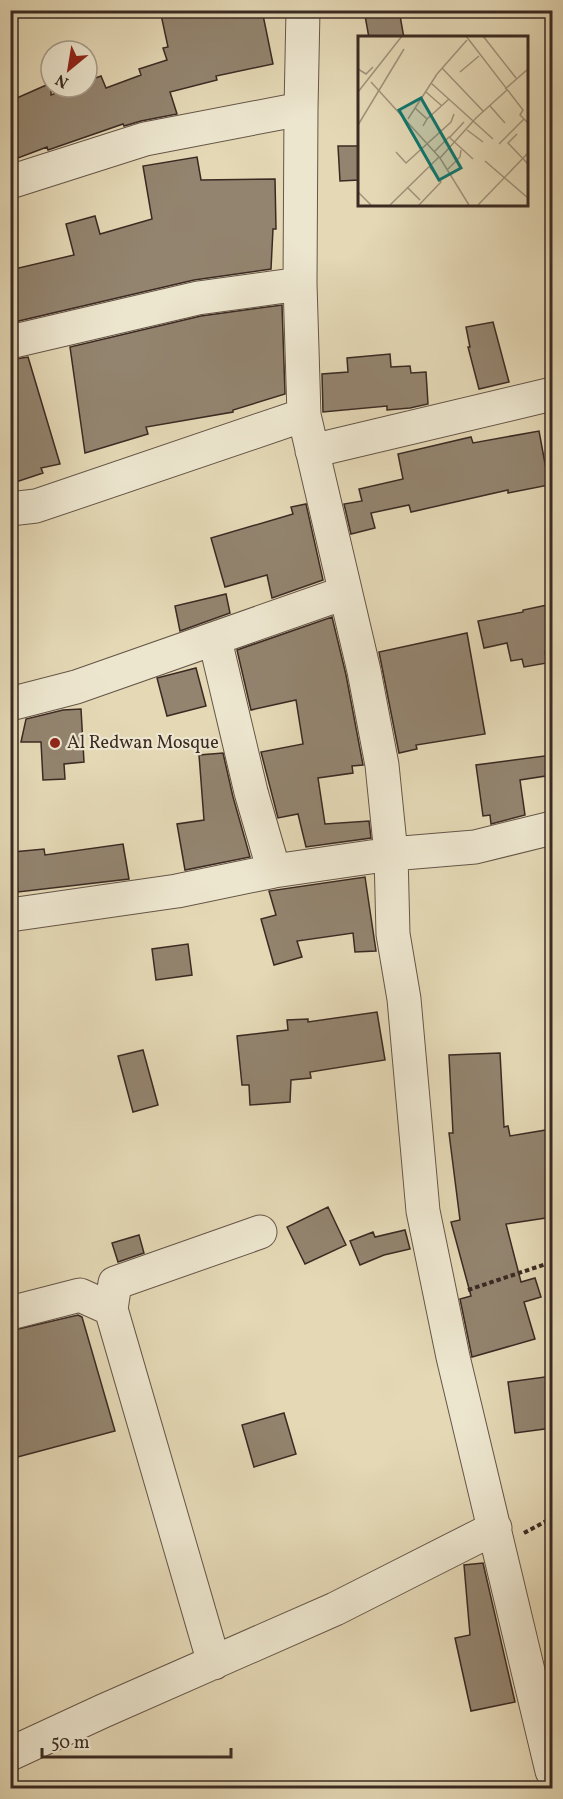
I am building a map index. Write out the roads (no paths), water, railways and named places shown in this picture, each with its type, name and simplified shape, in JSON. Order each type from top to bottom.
[{"type":"street","points":[[307,11],[301,109],[300,284],[303,415],[364,671],[382,765],[391,854],[393,934],[404,999],[423,1211],[453,1357],[552,1771]]},
{"type":"street","points":[[10,182],[145,139],[301,109]]},
{"type":"street","points":[[10,342],[198,298],[300,284]]},
{"type":"street","points":[[312,452],[552,394]]},
{"type":"street","points":[[10,509],[36,506],[303,415]]},
{"type":"street","points":[[10,704],[76,687],[344,593]]},
{"type":"street","points":[[215,640],[251,792],[274,870]]},
{"type":"street","points":[[10,915],[177,891],[274,870],[391,854],[475,847],[552,828]]},
{"type":"street","points":[[214,1663],[111,1309],[115,1283],[260,1232]]},
{"type":"street","points":[[10,1313],[80,1295],[111,1309]]},
{"type":"street","points":[[10,1754],[335,1609],[495,1528]]},
{"type":"place","name":"Al Redwan Mosque","points":[[55,743]]}]
